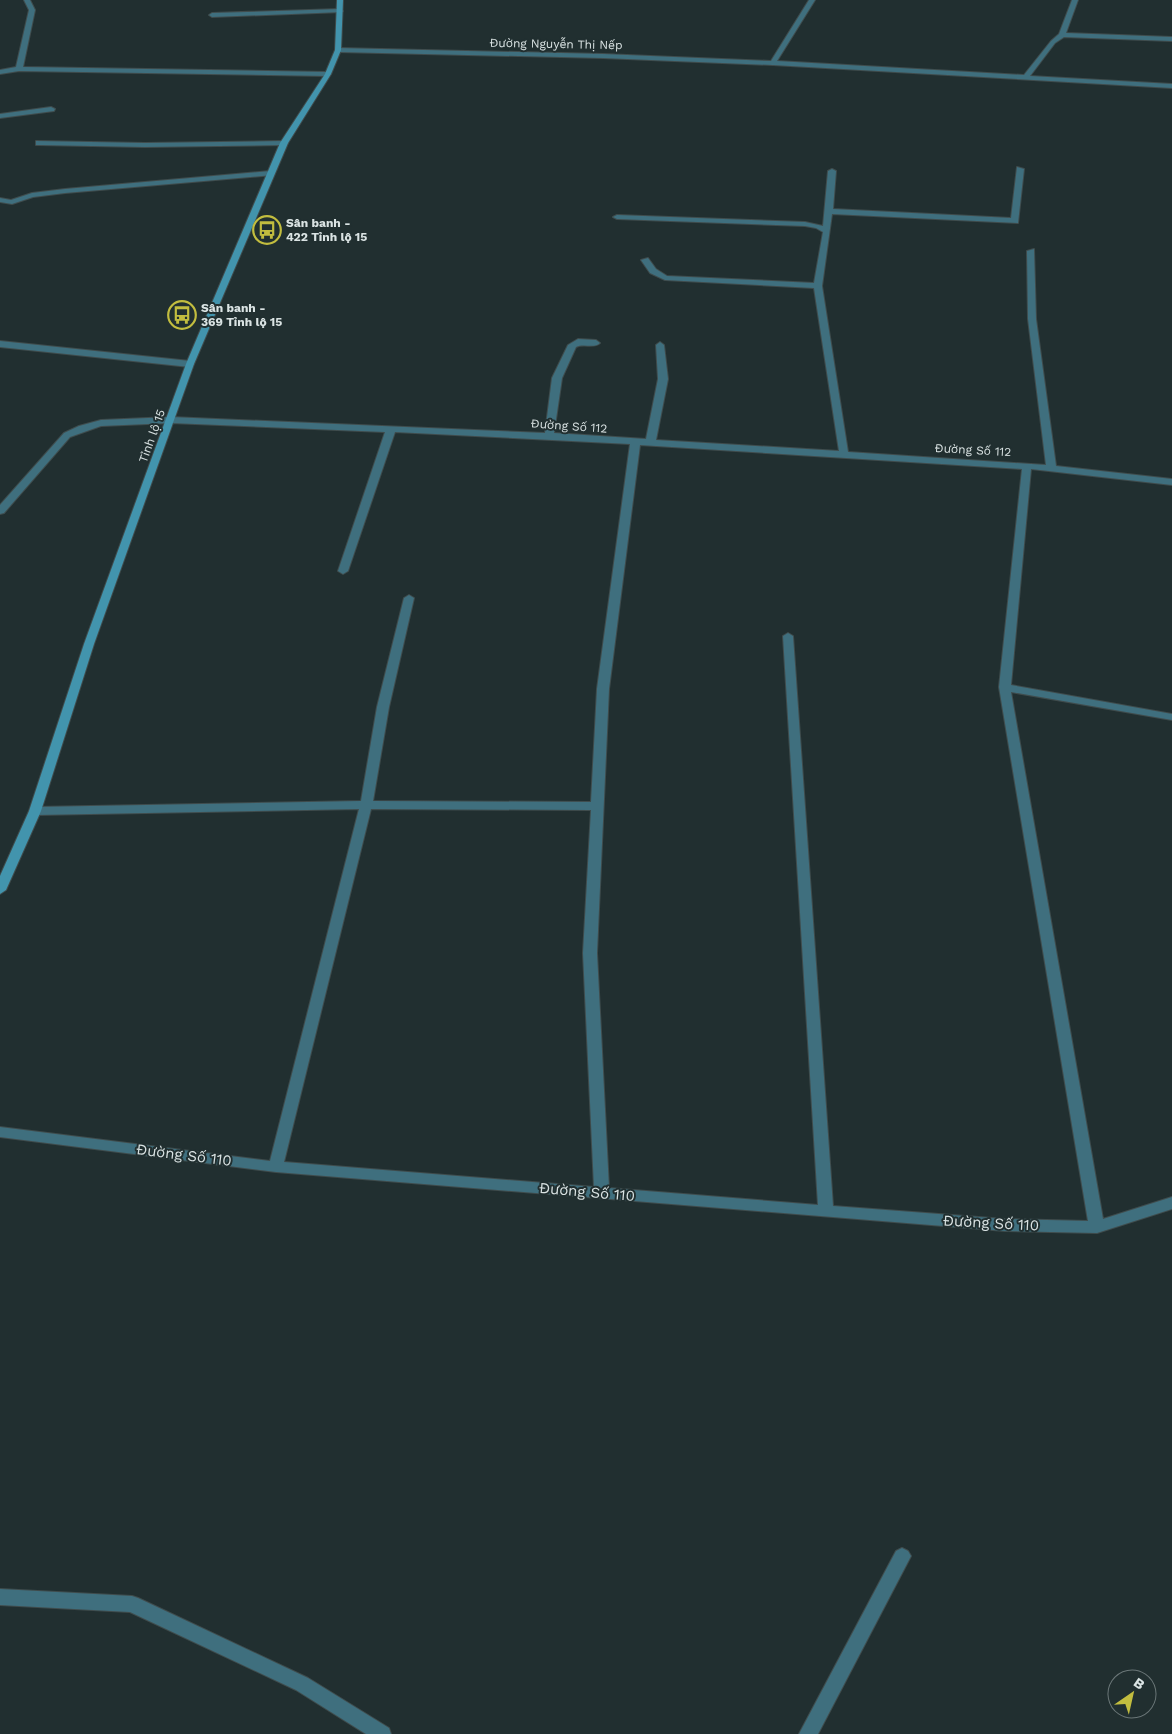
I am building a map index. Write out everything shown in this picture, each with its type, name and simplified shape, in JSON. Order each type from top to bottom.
[{"type":"main road","name":"Tỉnh lộ 15","points":[[0,890],[35,811],[89,644],[190,364],[284,143],[328,74],[338,50],[340,0]]},
{"type":"street","points":[[19,69],[32,10],[27,0]]},
{"type":"street","points":[[773,63],[812,0]]},
{"type":"street","points":[[1026,77],[1053,42],[1062,35],[1075,0]]},
{"type":"street","points":[[212,15],[340,11]]},
{"type":"street","points":[[1062,35],[1172,38]]},
{"type":"street","name":"Đường Nguyễn Thị Nếp","points":[[338,50],[603,56],[773,63],[1172,86]]},
{"type":"street","points":[[0,72],[19,69],[328,74]]},
{"type":"street","points":[[0,116],[51,110]]},
{"type":"street","points":[[39,143],[145,145],[284,143]]},
{"type":"street","points":[[828,211],[1016,221],[1020,169]]},
{"type":"street","points":[[832,171],[818,286],[844,455]]},
{"type":"street","points":[[0,200],[12,202],[32,196],[65,191],[270,173]]},
{"type":"street","points":[[617,217],[805,224],[818,226],[826,231]]},
{"type":"street","points":[[1031,251],[1032,319],[1051,467]]},
{"type":"street","points":[[645,260],[653,270],[665,278],[818,286]]},
{"type":"street","points":[[549,436],[557,378],[572,346],[578,342],[596,343]]},
{"type":"street","points":[[0,344],[190,364]]},
{"type":"street","points":[[650,443],[663,380],[660,345]]},
{"type":"street","name":"Đường Số 112","points":[[0,511],[67,436],[82,428],[101,424],[171,420],[549,436],[635,443],[1051,467],[1172,482]]},
{"type":"street","points":[[342,571],[391,429]]},
{"type":"street","points":[[602,1193],[590,953],[602,689],[635,443]]},
{"type":"street","points":[[1027,466],[1005,687],[1097,1227]]},
{"type":"street","points":[[276,1167],[366,805],[383,707],[409,598]]},
{"type":"street","points":[[788,636],[826,1211]]},
{"type":"street","points":[[1005,687],[1172,717]]},
{"type":"street","points":[[35,811],[366,805],[597,806]]},
{"type":"street","name":"Đường Số 110","points":[[0,1132],[276,1167],[1005,1225],[1097,1227],[1172,1203]]},
{"type":"street","points":[[808,1734],[902,1556]]},
{"type":"street","points":[[0,1597],[132,1604],[302,1684],[382,1734]]},
{"type":"place","name":"Sân banh - 422 Tỉnh lộ 15","points":[[267,230]]},
{"type":"place","name":"Sân banh - 369 Tỉnh lộ 15","points":[[182,315]]}]
